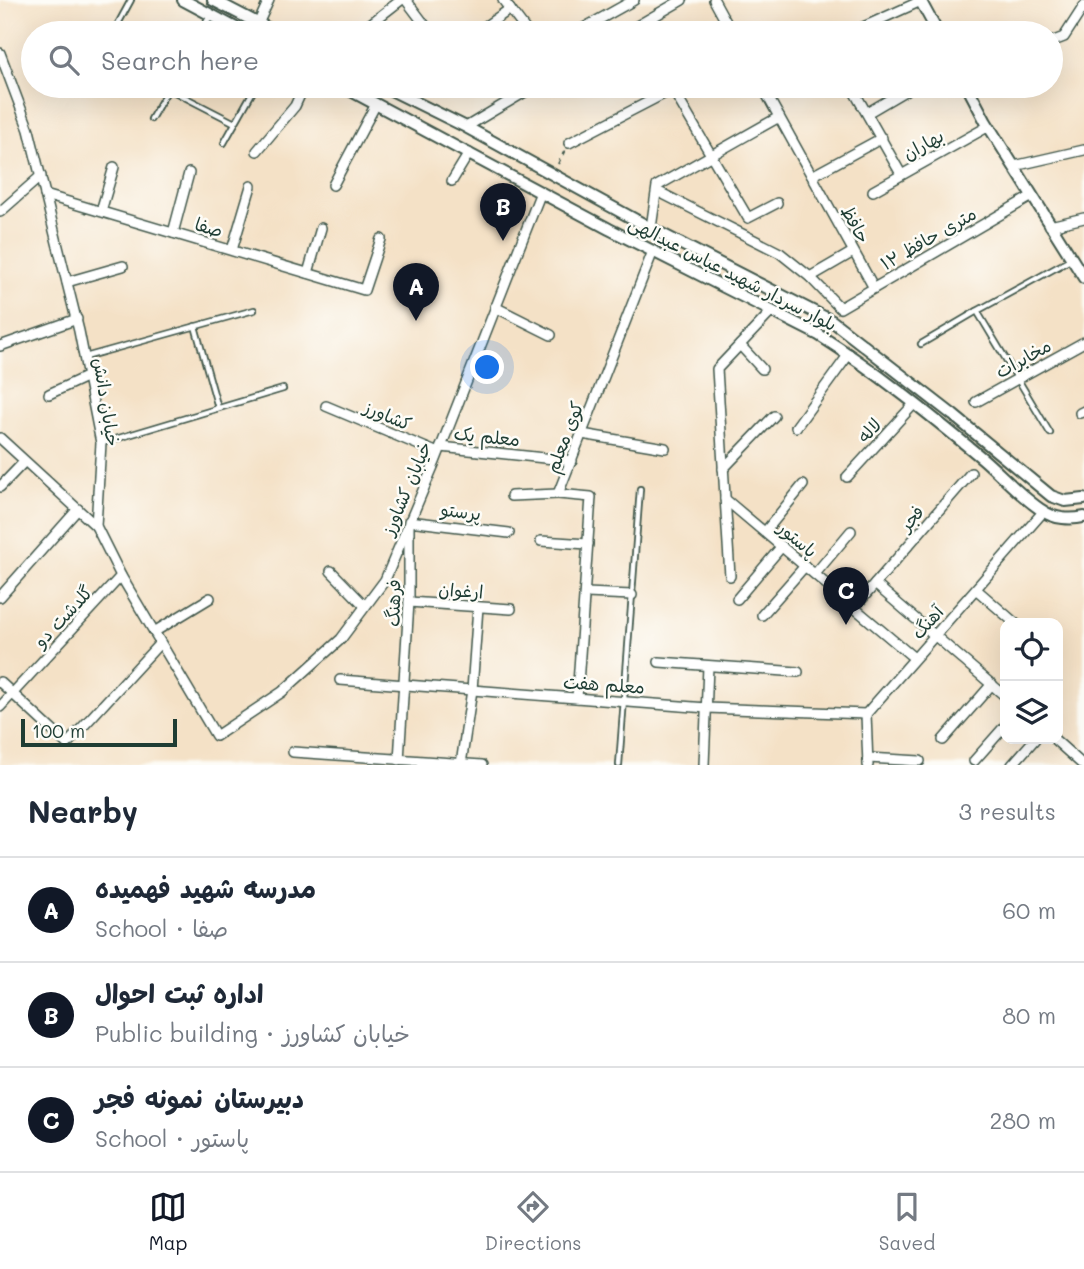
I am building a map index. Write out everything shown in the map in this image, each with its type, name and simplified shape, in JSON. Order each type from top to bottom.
[{"type":"street","points":[[183,0],[221,21]]},
{"type":"street","points":[[213,0],[252,21]]},
{"type":"street","points":[[259,21],[269,0]]},
{"type":"street","points":[[375,21],[404,0],[421,21]]},
{"type":"street","points":[[503,0],[519,21]]},
{"type":"street","points":[[596,21],[634,0]]},
{"type":"street","points":[[646,21],[682,0]]},
{"type":"street","points":[[714,0],[725,21]]},
{"type":"street","points":[[877,21],[921,1],[932,21]]},
{"type":"street","points":[[1063,37],[1084,6]]},
{"type":"street","points":[[493,21],[510,9]]},
{"type":"street","name":"خیابان دانش","points":[[0,53],[3,70],[29,130],[85,357],[101,443],[96,526]]},
{"type":"street","points":[[257,151],[295,106],[299,98]]},
{"type":"street","name":"بلوار سردار شهید عباس عبدالهی","points":[[365,98],[653,251],[819,335],[849,354],[914,404],[983,459],[1043,512]]},
{"type":"street","name":"بلوار سردار شهید عباس عبدالهی","points":[[407,98],[832,321],[953,415],[1051,496],[1065,501],[1084,499]]},
{"type":"street","points":[[466,127],[515,98]]},
{"type":"street","points":[[569,143],[657,98]]},
{"type":"street","points":[[681,98],[711,156],[748,218],[777,203]]},
{"type":"street","name":"حافظ","points":[[769,98],[874,288]]},
{"type":"street","points":[[858,98],[901,174]]},
{"type":"street","points":[[867,113],[893,98]]},
{"type":"street","points":[[974,98],[1084,278]]},
{"type":"street","points":[[333,186],[376,104]]},
{"type":"street","points":[[651,228],[657,186],[779,117]]},
{"type":"street","name":"بهاران","points":[[873,191],[989,126]]},
{"type":"street","points":[[811,176],[882,138]]},
{"type":"street","points":[[1014,166],[1084,150]]},
{"type":"street","points":[[452,181],[469,153]]},
{"type":"street","points":[[101,211],[114,167]]},
{"type":"street","points":[[173,233],[189,173]]},
{"type":"street","points":[[541,192],[552,174]]},
{"type":"street","points":[[0,212],[41,176]]},
{"type":"street","points":[[232,250],[251,186]]},
{"type":"street","points":[[657,191],[780,253],[810,277],[853,252]]},
{"type":"street","name":"خیابان کشاورز","points":[[160,643],[216,736],[282,692],[341,639],[385,580],[440,450],[541,192]]},
{"type":"street","name":"صفا","points":[[46,195],[364,290],[380,239]]},
{"type":"street","name":"۱۲ متری حافظ","points":[[810,277],[840,308],[1032,196]]},
{"type":"street","points":[[1050,226],[1084,218]]},
{"type":"street","points":[[308,273],[321,228]]},
{"type":"street","name":"کوی معلم","points":[[577,698],[591,497],[558,495],[653,251]]},
{"type":"street","points":[[67,282],[123,266]]},
{"type":"street","points":[[495,307],[551,335]]},
{"type":"street","points":[[730,576],[716,369],[772,311]]},
{"type":"street","points":[[0,346],[77,319]]},
{"type":"street","name":"مخابرات","points":[[976,402],[1084,342]]},
{"type":"street","points":[[740,345],[762,369]]},
{"type":"street","points":[[796,427],[849,354]]},
{"type":"street","points":[[49,394],[88,376]]},
{"type":"street","name":"لاله","points":[[847,477],[914,404]]},
{"type":"street","name":"کشاورز","points":[[326,406],[440,450]]},
{"type":"street","points":[[723,469],[774,416]]},
{"type":"street","points":[[582,434],[665,448]]},
{"type":"street","points":[[0,438],[96,526],[160,643],[67,744],[0,682]]},
{"type":"street","name":"معلم یک","points":[[440,450],[572,461]]},
{"type":"street","points":[[0,487],[24,462]]},
{"type":"street","name":"فجر","points":[[855,607],[971,473]]},
{"type":"street","points":[[765,532],[803,485]]},
{"type":"street","points":[[511,496],[558,495]]},
{"type":"street","name":"پاستور","points":[[725,499],[914,659]]},
{"type":"street","points":[[0,597],[78,509]]},
{"type":"street","points":[[1043,512],[1058,518],[1084,517]]},
{"type":"street","name":"آهنگ","points":[[866,714],[1043,512]]},
{"type":"street","name":"پرستو","points":[[409,521],[509,533]]},
{"type":"street","name":"فرهنگ","points":[[399,760],[409,601],[409,521]]},
{"type":"street","points":[[815,574],[851,531]]},
{"type":"street","points":[[541,541],[588,544]]},
{"type":"street","points":[[737,599],[782,546]]},
{"type":"street","points":[[762,615],[805,566]]},
{"type":"street","points":[[331,571],[365,606]]},
{"type":"street","name":"گلدشت دو","points":[[0,707],[121,576]]},
{"type":"street","points":[[875,584],[1000,691]]},
{"type":"street","points":[[977,590],[1009,618]]},
{"type":"street","points":[[586,593],[632,595]]},
{"type":"street","points":[[154,632],[210,598]]},
{"type":"street","name":"ارغوان","points":[[409,601],[511,609]]},
{"type":"street","points":[[461,764],[472,690],[478,607]]},
{"type":"street","points":[[659,662],[798,672]]},
{"type":"street","points":[[704,765],[708,666]]},
{"type":"street","name":"معلم هفت","points":[[340,680],[707,708],[866,714]]},
{"type":"street","points":[[943,740],[992,684]]},
{"type":"street","points":[[866,714],[868,761],[920,761]]},
{"type":"street","points":[[974,761],[1000,732]]},
{"type":"street","points":[[1012,765],[1031,744]]},
{"type":"street","points":[[1060,744],[1083,765]]},
{"type":"street","points":[[293,752],[482,765]]},
{"type":"lane","points":[[120,21],[131,0]]},
{"type":"lane","points":[[207,21],[210,15]]},
{"type":"lane","points":[[151,119],[162,98]]},
{"type":"lane","points":[[188,98],[235,123]]},
{"type":"lane","points":[[224,144],[249,98]]},
{"type":"lane","points":[[921,344],[1072,259]]},
{"type":"lane","points":[[85,357],[254,310]]},
{"type":"lane","points":[[977,311],[1050,433]]},
{"type":"lane","points":[[195,326],[218,408]]},
{"type":"lane","points":[[101,443],[283,389]]},
{"type":"lane","points":[[620,765],[640,489]]},
{"type":"path","points":[[552,174],[569,143]]},
{"type":"place","name":"اداره ثبت احوال","points":[[503,241]]},
{"type":"place","name":"مدرسه شهید فهمیده","points":[[416,321]]},
{"type":"place","name":"دبیرستان نمونه فجر","points":[[846,625]]}]
